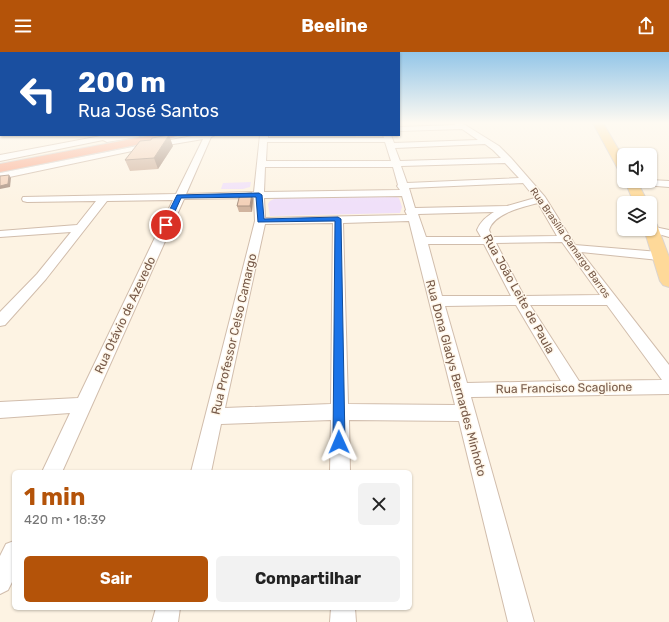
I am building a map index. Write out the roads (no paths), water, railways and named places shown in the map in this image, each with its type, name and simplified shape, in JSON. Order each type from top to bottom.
[{"type":"highway","points":[[0,163],[41,161],[87,150]]},
{"type":"highway","points":[[0,168],[89,150]]},
{"type":"highway","points":[[41,161],[81,151]]},
{"type":"main road","points":[[657,236],[660,256],[669,281]]},
{"type":"street","points":[[0,158],[42,150]]},
{"type":"street","points":[[0,176],[73,150]]},
{"type":"street","points":[[41,161],[115,150]]},
{"type":"street","name":"Rua Otávio de Azevedo","points":[[53,470],[202,150]]},
{"type":"street","name":"Rua Professor Celso Camargo","points":[[202,470],[260,221],[259,195],[263,150]]},
{"type":"street","name":"Rua Dona Gladys Bernardes Minhoto","points":[[393,150],[395,164],[420,241],[521,622]]},
{"type":"street","name":"Rua Brasília Camargo Barros","points":[[496,150],[508,160],[541,199],[572,248],[669,377]]},
{"type":"street","points":[[261,164],[395,164],[508,160]]},
{"type":"street","points":[[27,199],[259,195],[403,189],[526,180]]},
{"type":"street","points":[[657,183],[669,184]]},
{"type":"street","points":[[0,321],[24,296],[104,198]]},
{"type":"street","name":"Rua João Leite de Paula","points":[[541,199],[510,209],[491,218],[483,226],[483,230],[520,301],[575,389]]},
{"type":"street","name":"Rua João Leite de Paula","points":[[260,221],[338,219],[510,209]]},
{"type":"street","points":[[338,219],[338,412],[340,470]]},
{"type":"street","points":[[0,234],[79,228]]},
{"type":"street","points":[[657,232],[669,241]]},
{"type":"street","points":[[420,241],[565,238]]},
{"type":"street","points":[[572,248],[660,256]]},
{"type":"street","points":[[436,301],[610,300]]},
{"type":"street","name":"Rua Francisco Scaglione","points":[[459,390],[575,389],[669,386]]},
{"type":"street","points":[[0,410],[83,405]]},
{"type":"street","points":[[215,416],[338,412],[465,413]]},
{"type":"street","points":[[0,582],[8,556]]},
{"type":"street","points":[[165,622],[168,610]]},
{"type":"street","points":[[343,610],[343,622]]}]
